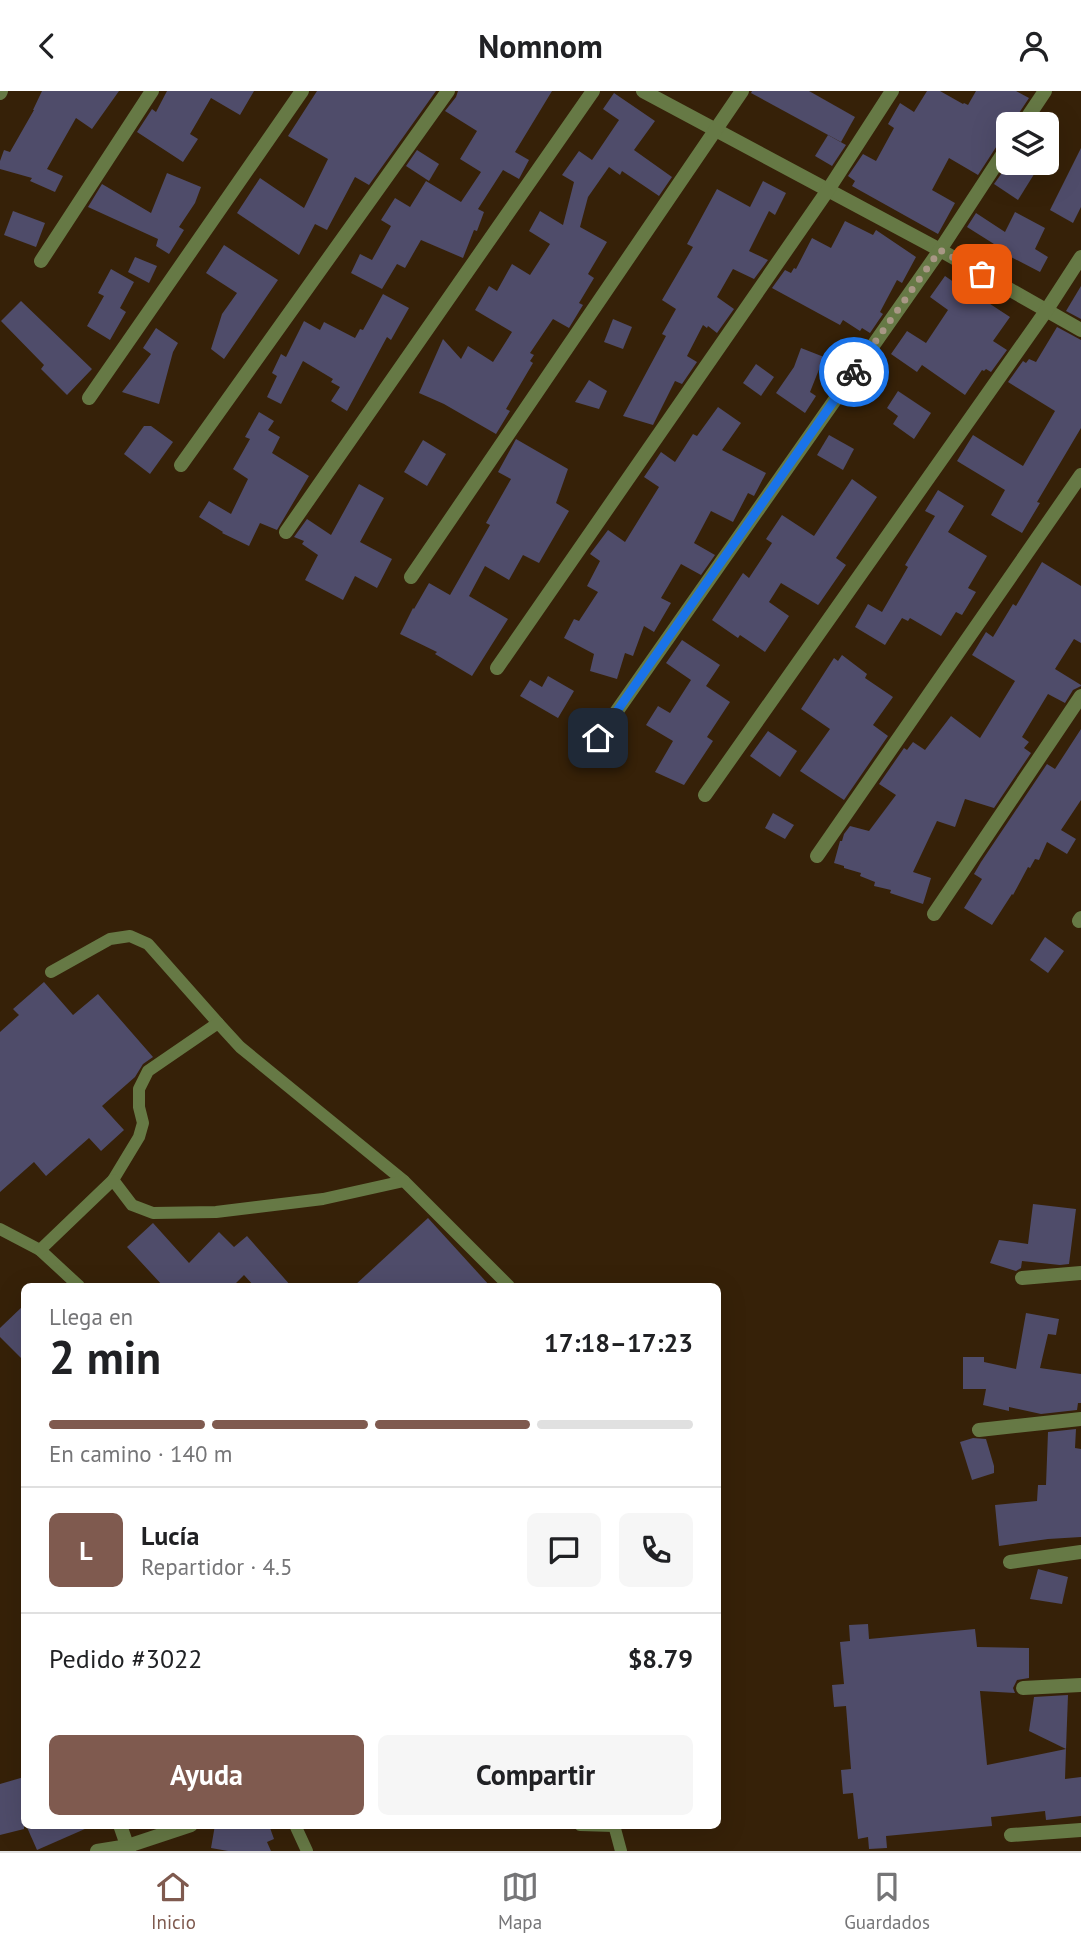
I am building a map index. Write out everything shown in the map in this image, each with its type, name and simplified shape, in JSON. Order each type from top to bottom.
[{"type":"street","points":[[41,261],[152,91]]},
{"type":"street","points":[[89,398],[302,91]]},
{"type":"street","points":[[181,465],[448,91]]},
{"type":"street","points":[[286,532],[593,91]]},
{"type":"street","points":[[643,91],[940,250],[1081,330]]},
{"type":"street","points":[[411,577],[742,91]]},
{"type":"street","points":[[497,668],[828,190],[892,91]]},
{"type":"street","points":[[1031,112],[1045,91]]},
{"type":"street","points":[[598,738],[940,250],[996,164]]},
{"type":"street","points":[[705,795],[1046,311],[1081,257]]},
{"type":"street","points":[[817,856],[1081,475]]},
{"type":"street","points":[[934,914],[1081,696]]},
{"type":"street","points":[[1022,1278],[1081,1273]]},
{"type":"street","points":[[979,1430],[1081,1419]]},
{"type":"street","points":[[1010,1562],[1081,1552]]},
{"type":"street","points":[[1023,1688],[1081,1685]]},
{"type":"street","points":[[121,1829],[128,1848]]},
{"type":"street","points":[[97,1851],[128,1848],[180,1829]]},
{"type":"street","points":[[1011,1835],[1081,1830]]},
{"type":"lane","points":[[51,972],[110,939],[130,936],[148,944],[240,1047],[404,1181],[506,1283]]},
{"type":"lane","points":[[40,1250],[113,1180],[139,1137],[143,1123],[139,1107],[139,1089],[148,1071],[218,1023]]},
{"type":"lane","points":[[113,1180],[132,1205],[153,1213],[215,1212],[323,1199],[404,1181]]},
{"type":"lane","points":[[0,1229],[40,1250],[76,1283]]},
{"type":"lane","points":[[297,1829],[307,1851]]},
{"type":"lane","points":[[615,1829],[621,1851]]},
{"type":"building","points":[[42,91],[119,91],[92,129],[76,118],[47,169],[63,176],[55,192],[30,181],[32,178],[0,169],[4,150],[10,152]]},
{"type":"building","points":[[167,91],[254,91],[240,115],[211,98],[190,134],[198,139],[183,162],[137,132],[152,109],[156,112]]},
{"type":"building","points":[[317,91],[436,91],[369,185],[355,177],[327,230],[315,224],[299,255],[237,213],[260,178],[304,208],[328,159],[288,136]]},
{"type":"building","points":[[458,91],[552,91],[515,152],[529,160],[519,179],[503,170],[478,209],[484,212],[463,258],[421,240],[405,268],[397,264],[382,289],[351,273],[360,254],[372,260],[391,226],[381,220],[395,198],[410,207],[426,181],[461,202],[481,172],[460,159],[477,131],[445,111]]},
{"type":"building","points":[[809,91],[855,117],[841,142],[751,93]]},
{"type":"building","points":[[927,91],[940,91],[968,105],[976,91],[1016,91],[1029,98],[1020,112],[996,112],[996,147],[978,175],[949,158],[932,190],[955,203],[938,234],[852,186],[855,181],[848,176],[863,154],[876,161],[894,128],[888,124],[900,103],[914,112]]},
{"type":"building","points":[[614,93],[655,121],[634,150],[672,177],[659,196],[622,171],[620,175],[609,167],[588,197],[580,227],[607,242],[588,274],[594,278],[579,303],[583,305],[569,328],[553,319],[530,353],[534,355],[530,361],[533,363],[506,409],[510,411],[496,434],[419,393],[443,339],[461,359],[468,346],[493,362],[512,332],[475,310],[489,286],[497,291],[512,264],[530,275],[550,244],[529,231],[540,211],[563,225],[574,182],[562,175],[579,151],[592,160],[619,120],[603,109]]},
{"type":"building","points":[[828,135],[846,145],[832,166],[815,156]]},
{"type":"building","points":[[1081,148],[1081,207],[1073,223],[1050,210]]},
{"type":"building","points":[[417,150],[439,164],[429,181],[406,166]]},
{"type":"building","points":[[167,173],[201,187],[195,203],[179,227],[184,230],[169,254],[156,246],[158,239],[88,207],[102,184],[151,213]]},
{"type":"building","points":[[1000,175],[1034,175],[1018,200],[994,184]]},
{"type":"building","points":[[763,181],[786,193],[775,215],[769,211],[749,251],[768,260],[754,279],[733,269],[717,297],[734,309],[717,333],[703,325],[687,356],[697,362],[682,384],[675,381],[653,425],[623,416],[666,336],[662,334],[676,309],[662,300],[693,247],[687,244],[717,189],[750,207]]},
{"type":"building","points":[[13,211],[45,223],[36,247],[4,235]]},
{"type":"building","points":[[1015,212],[1045,228],[1035,249],[1048,257],[1040,272],[1009,256],[1001,269],[985,259],[994,244],[967,227],[976,213],[1005,232]]},
{"type":"building","points":[[845,221],[873,235],[876,230],[916,257],[902,283],[897,280],[880,312],[883,314],[870,333],[862,328],[860,331],[843,320],[840,325],[772,288],[785,270],[791,273],[796,269],[812,238],[831,248]]},
{"type":"building","points":[[224,245],[278,280],[224,359],[211,349],[222,314],[237,293],[206,273]]},
{"type":"building","points":[[135,257],[157,266],[149,283],[128,272]]},
{"type":"building","points":[[111,269],[134,282],[120,308],[126,312],[110,340],[87,326],[104,296],[98,293]]},
{"type":"building","points":[[945,276],[1010,317],[993,341],[1007,350],[991,372],[982,370],[965,395],[922,365],[917,372],[891,354],[907,331],[926,343],[948,310],[930,297]]},
{"type":"building","points":[[1081,286],[1081,319],[1066,311]]},
{"type":"building","points":[[383,294],[409,308],[391,340],[387,337],[347,411],[331,401],[340,387],[331,382],[333,379],[303,361],[281,404],[267,397],[277,376],[272,373],[281,354],[286,357],[304,321],[320,330],[324,322],[355,338],[360,329],[363,330]]},
{"type":"building","points":[[21,301],[92,369],[67,395],[41,369],[44,365],[1,321]]},
{"type":"building","points":[[613,319],[632,327],[623,349],[604,342]]},
{"type":"building","points":[[1057,327],[1081,340],[1081,428],[1037,502],[1040,503],[1022,533],[991,515],[1005,490],[957,461],[973,435],[1023,466],[1055,411],[1008,382],[1023,361],[1026,363],[1029,359],[1036,362]]},
{"type":"building","points":[[156,328],[178,343],[159,404],[122,392],[151,354],[143,348]]},
{"type":"building","points":[[801,348],[824,357],[810,392],[816,396],[805,413],[776,393],[794,367]]},
{"type":"building","points":[[756,364],[774,377],[761,396],[743,383]]},
{"type":"building","points":[[589,380],[607,391],[599,409],[575,402]]},
{"type":"building","points":[[898,391],[931,413],[914,439],[893,424],[898,416],[887,408]]},
{"type":"building","points":[[718,407],[741,423],[722,450],[766,473],[754,496],[748,493],[733,522],[711,511],[694,543],[715,555],[701,575],[681,564],[661,598],[671,603],[654,632],[644,626],[633,656],[625,653],[617,679],[590,671],[594,654],[564,638],[574,619],[579,621],[598,592],[587,586],[600,561],[590,554],[608,530],[625,542],[659,487],[644,477],[661,452],[675,462],[693,434],[697,436]]},
{"type":"building","points":[[259,412],[274,421],[268,430],[280,437],[272,453],[309,476],[277,530],[260,523],[249,546],[222,533],[199,517],[209,501],[231,514],[248,479],[233,469],[250,439],[245,437]]},
{"type":"building","points":[[144,426],[151,426],[173,442],[150,474],[124,454]]},
{"type":"building","points":[[829,435],[854,449],[843,470],[817,455]]},
{"type":"building","points":[[516,439],[568,469],[556,503],[569,511],[539,563],[523,555],[509,580],[485,566],[469,596],[508,619],[472,676],[435,654],[437,652],[400,634],[429,583],[450,595],[490,525],[486,523],[511,479],[498,472]]},
{"type":"building","points":[[423,440],[446,454],[427,486],[404,472]]},
{"type":"building","points":[[852,479],[877,497],[836,558],[846,565],[819,604],[781,583],[769,602],[789,616],[765,652],[712,620],[743,573],[749,578],[772,543],[766,539],[782,515],[814,536]]},
{"type":"building","points":[[359,484],[384,498],[360,542],[392,559],[377,588],[355,576],[343,600],[305,580],[318,555],[302,544],[304,541],[294,537],[307,519],[331,535]]},
{"type":"building","points":[[938,490],[964,506],[948,532],[987,556],[968,588],[976,592],[962,615],[956,612],[941,636],[910,618],[908,621],[902,618],[885,645],[855,627],[868,604],[882,612],[908,567],[905,565],[935,516],[925,511]]},
{"type":"building","points":[[1042,562],[1081,586],[1081,643],[1074,639],[1055,669],[1081,686],[1073,690],[1065,703],[1048,694],[1022,737],[1029,742],[1024,748],[1031,753],[994,808],[965,799],[955,827],[937,821],[913,872],[931,878],[923,904],[890,893],[891,890],[874,886],[875,882],[860,876],[861,873],[834,863],[840,841],[850,826],[869,831],[896,795],[879,784],[904,748],[907,750],[913,742],[925,750],[951,716],[980,738],[1015,681],[972,655],[986,632],[993,637],[1013,604],[1016,606]]},
{"type":"building","points":[[682,640],[720,665],[706,686],[730,702],[707,737],[713,741],[684,785],[655,772],[673,741],[646,725],[658,706],[670,713],[691,680],[666,663]]},
{"type":"building","points":[[842,655],[867,674],[865,678],[893,697],[873,725],[888,736],[844,800],[800,771],[830,729],[801,709],[834,658],[838,661]]},
{"type":"building","points":[[548,676],[574,691],[558,718],[520,696],[530,680],[542,687]]},
{"type":"building","points":[[1081,729],[1081,800],[1061,830],[1076,839],[1067,854],[1047,842],[1039,860],[1035,859],[1030,868],[1028,867],[992,925],[964,908],[982,879],[974,874],[1047,764],[1055,769]]},
{"type":"building","points":[[768,731],[797,751],[780,777],[750,756]]},
{"type":"building","points":[[773,813],[794,825],[785,839],[765,828]]},
{"type":"building","points":[[1045,937],[1064,951],[1048,973],[1030,960]]},
{"type":"building","points":[[44,982],[73,1015],[98,994],[153,1057],[102,1106],[124,1130],[101,1151],[89,1138],[46,1176],[34,1162],[0,1192],[0,1032],[19,1015],[13,1009]]},
{"type":"building","points":[[1033,1204],[1076,1209],[1069,1264],[1022,1261],[1021,1268],[1016,1271],[990,1263],[999,1240],[1028,1244]]},
{"type":"building","points":[[428,1218],[487,1283],[357,1283]]},
{"type":"building","points":[[153,1223],[189,1263],[219,1232],[234,1247],[247,1236],[288,1283],[251,1283],[244,1275],[236,1283],[160,1283],[127,1247]]},
{"type":"building","points":[[21,1308],[21,1358],[0,1337],[0,1328]]},
{"type":"building","points":[[1026,1313],[1059,1319],[1056,1335],[1048,1334],[1040,1368],[1081,1374],[1081,1403],[1078,1403],[1077,1410],[1041,1414],[1009,1407],[1009,1411],[983,1405],[986,1389],[963,1389],[963,1357],[984,1357],[984,1362],[1016,1369]]},
{"type":"building","points":[[1076,1429],[1075,1448],[1081,1449],[1081,1537],[999,1546],[995,1505],[1037,1501],[1038,1485],[1046,1485],[1048,1432]]},
{"type":"building","points":[[973,1438],[986,1439],[994,1473],[972,1480],[960,1442]]},
{"type":"building","points":[[1038,1569],[1068,1577],[1062,1604],[1030,1599]]},
{"type":"building","points":[[868,1624],[869,1639],[975,1629],[977,1647],[1029,1648],[1029,1678],[1017,1680],[1013,1688],[1015,1693],[980,1691],[987,1765],[1066,1749],[1065,1779],[1081,1777],[1081,1816],[1046,1820],[1045,1811],[991,1817],[992,1826],[886,1836],[887,1848],[869,1849],[868,1837],[858,1839],[853,1793],[843,1794],[841,1770],[851,1769],[846,1706],[834,1707],[832,1685],[844,1684],[840,1642],[850,1641],[849,1625]]},
{"type":"building","points":[[1068,1695],[1066,1749],[1029,1731],[1034,1697]]},
{"type":"building","points":[[21,1778],[21,1829],[24,1829],[0,1835],[0,1784]]},
{"type":"building","points":[[28,1829],[85,1829],[37,1850]]},
{"type":"building","points":[[214,1829],[270,1829],[274,1839],[267,1842],[271,1851],[228,1851],[211,1848]]},
{"type":"way so far","points":[[854,372],[940,250],[982,274]]},
{"type":"route","points":[[598,738],[854,372]]}]
